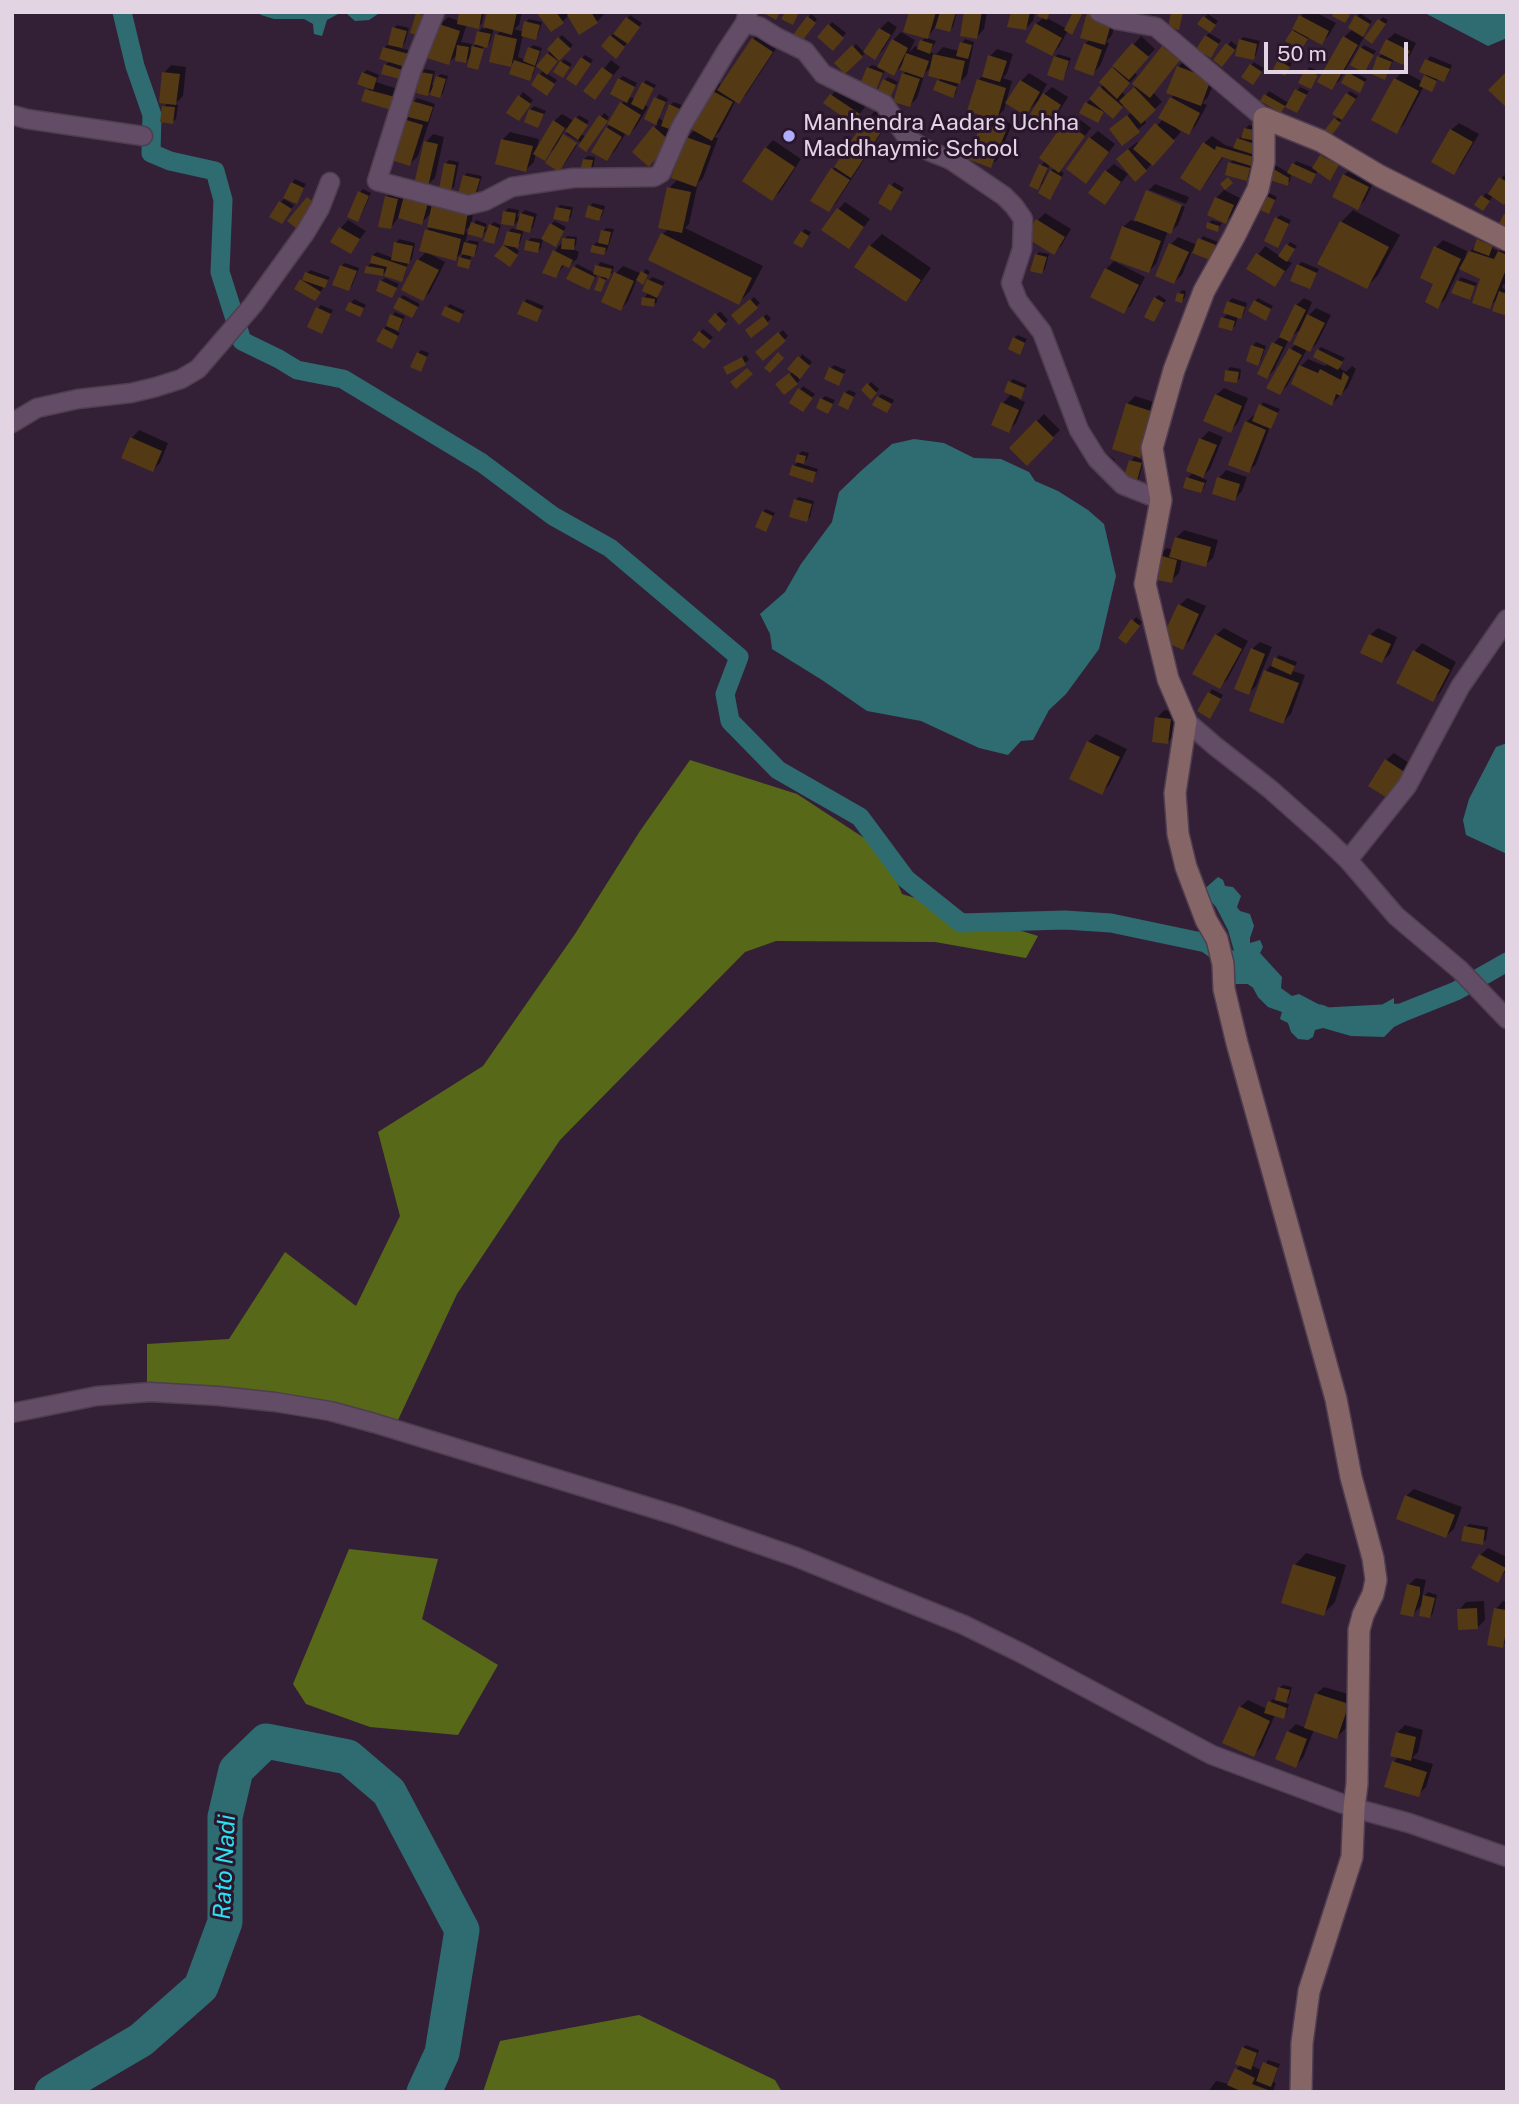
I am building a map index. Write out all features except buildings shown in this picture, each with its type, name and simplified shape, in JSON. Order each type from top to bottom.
[{"type":"street","points":[[435,12],[411,72],[377,181],[468,205],[485,201],[512,187],[573,178],[654,177],[661,173],[681,127],[746,18],[805,51],[823,74],[884,104],[908,139],[951,160],[1004,196],[1014,206],[1023,219],[1022,249],[1011,283],[1018,300],[1042,332],[1079,430],[1097,458],[1123,485],[1161,500]]},
{"type":"street","points":[[1099,12],[1117,20],[1158,19],[1264,117],[1321,141],[1380,176],[1507,240]]},
{"type":"street","points":[[12,115],[143,136]]},
{"type":"street","points":[[1264,117],[1264,162],[1258,188],[1204,291],[1174,370],[1152,448],[1161,500],[1145,584],[1168,679],[1186,721],[1270,789],[1348,860],[1396,916],[1460,970],[1507,1019]]},
{"type":"street","points":[[12,423],[37,408],[156,387],[181,379],[198,369],[253,305],[305,233],[320,208],[330,182]]},
{"type":"street","points":[[1348,860],[1407,786],[1460,687],[1507,619]]},
{"type":"street","points":[[1186,721],[1175,793],[1181,845],[1186,867],[1206,920],[1217,939],[1223,964],[1224,989],[1237,1043],[1336,1399],[1351,1477],[1373,1558],[1376,1580],[1359,1630],[1357,1784],[1352,1857],[1309,1991],[1302,2043],[1301,2092]]},
{"type":"street","points":[[12,1413],[97,1396],[150,1392],[275,1402],[330,1411],[374,1423],[678,1516],[796,1557],[964,1625],[1212,1755],[1354,1808],[1409,1823],[1507,1857]]},
{"type":"green space","points":[[690,760],[797,794],[884,851],[902,894],[1038,936],[1026,958],[935,942],[776,941],[745,952],[560,1140],[457,1294],[398,1420],[276,1393],[147,1387],[147,1344],[229,1339],[285,1252],[356,1306],[400,1216],[378,1132],[483,1066],[575,934],[640,831]]},
{"type":"green space","points":[[349,1549],[438,1559],[422,1619],[498,1665],[458,1735],[370,1727],[306,1704],[293,1684]]},
{"type":"green space","points":[[639,2015],[775,2080],[782,2092],[483,2092],[500,2041]]},
{"type":"shaded area","points":[[258,12],[381,12],[369,20],[355,21],[346,13],[338,14],[327,20],[322,36],[314,34],[313,24],[304,19],[274,19]]},
{"type":"shaded area","points":[[1423,12],[1507,12],[1507,38],[1488,46]]},
{"type":"shaded area","points":[[914,439],[944,443],[974,458],[1001,459],[1029,472],[1035,481],[1058,491],[1104,524],[1116,576],[1099,649],[1066,694],[1049,710],[1033,740],[1021,741],[1008,755],[979,748],[921,721],[867,711],[772,649],[770,634],[760,614],[785,592],[801,564],[832,522],[839,492],[892,444]]},
{"type":"shaded area","points":[[1507,743],[1507,854],[1466,835],[1463,820],[1469,799],[1496,747]]},
{"type":"shaded area","points":[[1218,877],[1223,880],[1225,886],[1233,887],[1241,896],[1237,907],[1250,914],[1254,926],[1250,943],[1260,940],[1263,947],[1260,953],[1282,977],[1281,988],[1292,996],[1299,994],[1341,1016],[1356,1018],[1369,1017],[1376,1008],[1394,998],[1397,1013],[1408,1020],[1394,1027],[1384,1037],[1351,1036],[1323,1028],[1315,1030],[1313,1037],[1308,1040],[1298,1039],[1291,1032],[1288,1023],[1280,1019],[1282,1012],[1268,1007],[1251,984],[1233,984],[1236,958],[1228,930],[1216,907],[1202,891]]},
{"type":"waterway","points":[[122,12],[135,66],[152,115],[151,153],[170,161],[215,171],[223,200],[220,272],[242,341],[297,370],[343,379],[482,463],[553,516],[610,548],[739,657],[725,694],[730,721],[778,770],[860,817],[906,879],[961,923],[1065,920],[1111,923],[1206,943],[1257,979]]},
{"type":"waterway","points":[[1320,1014],[1327,1017],[1401,1013],[1456,991],[1507,962]]},
{"type":"waterway","name":"Rato Nadi","points":[[52,2092],[141,2040],[201,1987],[225,1922],[225,1817],[236,1770],[266,1741],[348,1757],[389,1792],[462,1930],[442,2053],[424,2092]]},
{"type":"place","name":"Manhendra Aadars Uchha Maddhaymic School","points":[[789,136]]}]
